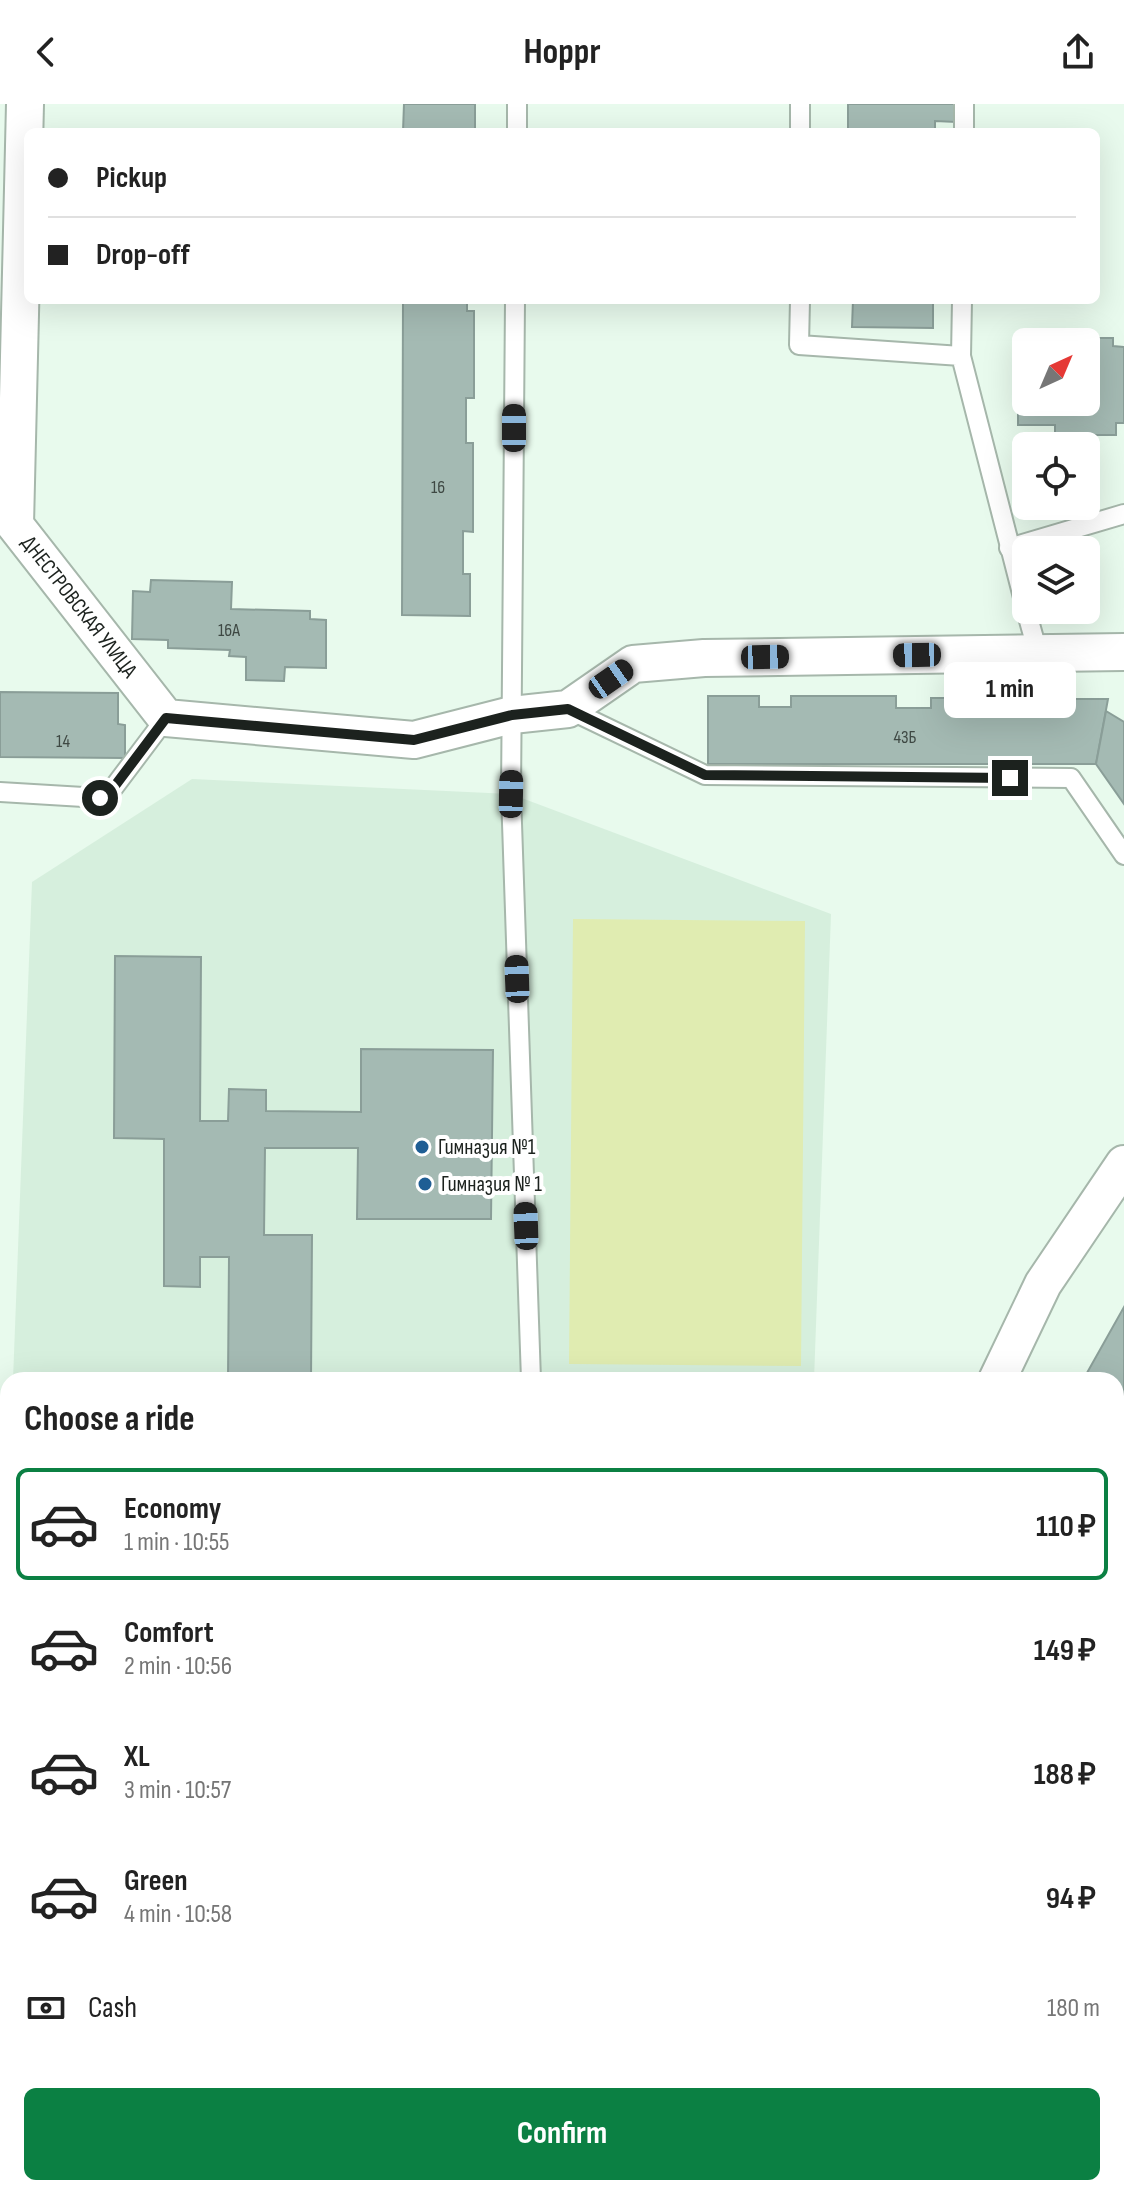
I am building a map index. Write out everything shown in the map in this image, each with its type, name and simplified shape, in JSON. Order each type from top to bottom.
[{"type":"street","name":"ДНЕСТРОВСКАЯ УЛИЦА","points":[[25,104],[12,142],[7,526],[166,718]]},
{"type":"street","points":[[166,718],[414,740],[512,715],[568,709],[633,664],[704,658],[1124,652]]},
{"type":"street","points":[[1001,1372],[1043,1284],[1124,1164]]},
{"type":"lane","points":[[517,104],[517,128]]},
{"type":"lane","points":[[800,104],[800,128]]},
{"type":"lane","points":[[964,104],[964,128]]},
{"type":"lane","points":[[515,304],[511,794],[531,1372]]},
{"type":"lane","points":[[800,304],[799,345],[961,356]]},
{"type":"lane","points":[[962,304],[961,356],[1012,559]]},
{"type":"lane","points":[[1009,548],[1124,514]]},
{"type":"lane","points":[[1030,624],[1038,653]]},
{"type":"lane","points":[[568,709],[705,775],[1071,778],[1124,855]]},
{"type":"lane","points":[[0,792],[100,798],[108,795],[166,718]]},
{"type":"shaded area","name":"Гимназия №1","points":[[192,779],[511,794],[831,914],[814,1372],[13,1372],[32,882]]},
{"type":"green space","points":[[573,919],[805,921],[801,1366],[569,1364]]},
{"type":"building","points":[[404,104],[475,104],[475,128],[403,128]]},
{"type":"building","points":[[848,104],[956,104],[956,122],[935,121],[935,128],[848,128]]},
{"type":"building","points":[[403,304],[467,304],[467,311],[474,311],[474,398],[466,398],[466,443],[473,443],[473,532],[463,531],[463,574],[470,574],[470,616],[402,615]]},
{"type":"building","points":[[853,304],[933,304],[933,328],[852,327]]},
{"type":"building","points":[[1100,338],[1113,338],[1113,346],[1124,347],[1124,423],[1116,423],[1116,435],[1055,432],[1055,425],[1018,425],[1018,416],[1100,416]]},
{"type":"building","points":[[151,580],[232,582],[231,609],[310,611],[310,619],[326,620],[326,668],[285,667],[284,681],[246,680],[246,657],[229,656],[230,650],[168,648],[168,640],[132,639],[133,591],[150,592]]},
{"type":"building","points":[[0,692],[118,693],[118,724],[125,725],[125,758],[0,757]]},
{"type":"building","points":[[708,696],[759,696],[759,707],[791,707],[791,696],[896,696],[896,708],[931,708],[931,698],[1025,698],[1025,710],[1064,710],[1063,699],[1108,699],[1096,764],[708,764]]},
{"type":"building","points":[[1106,711],[1124,722],[1124,804],[1096,764]]},
{"type":"building","name":"Гимназия № 1","points":[[115,956],[201,957],[200,1121],[228,1121],[229,1089],[266,1090],[266,1111],[361,1112],[361,1049],[493,1050],[491,1219],[357,1219],[358,1148],[265,1148],[264,1235],[312,1235],[311,1372],[228,1372],[229,1257],[200,1257],[200,1287],[164,1286],[164,1139],[114,1138]]},
{"type":"building","points":[[1124,1307],[1124,1372],[1087,1372]]},
{"type":"place","name":"Гимназия №1","points":[[422,1147]]},
{"type":"place","name":"Гимназия № 1","points":[[425,1184]]},
{"type":"route","points":[[100,798],[108,795],[166,718],[414,740],[512,715],[568,709],[705,775],[1010,778]]}]
